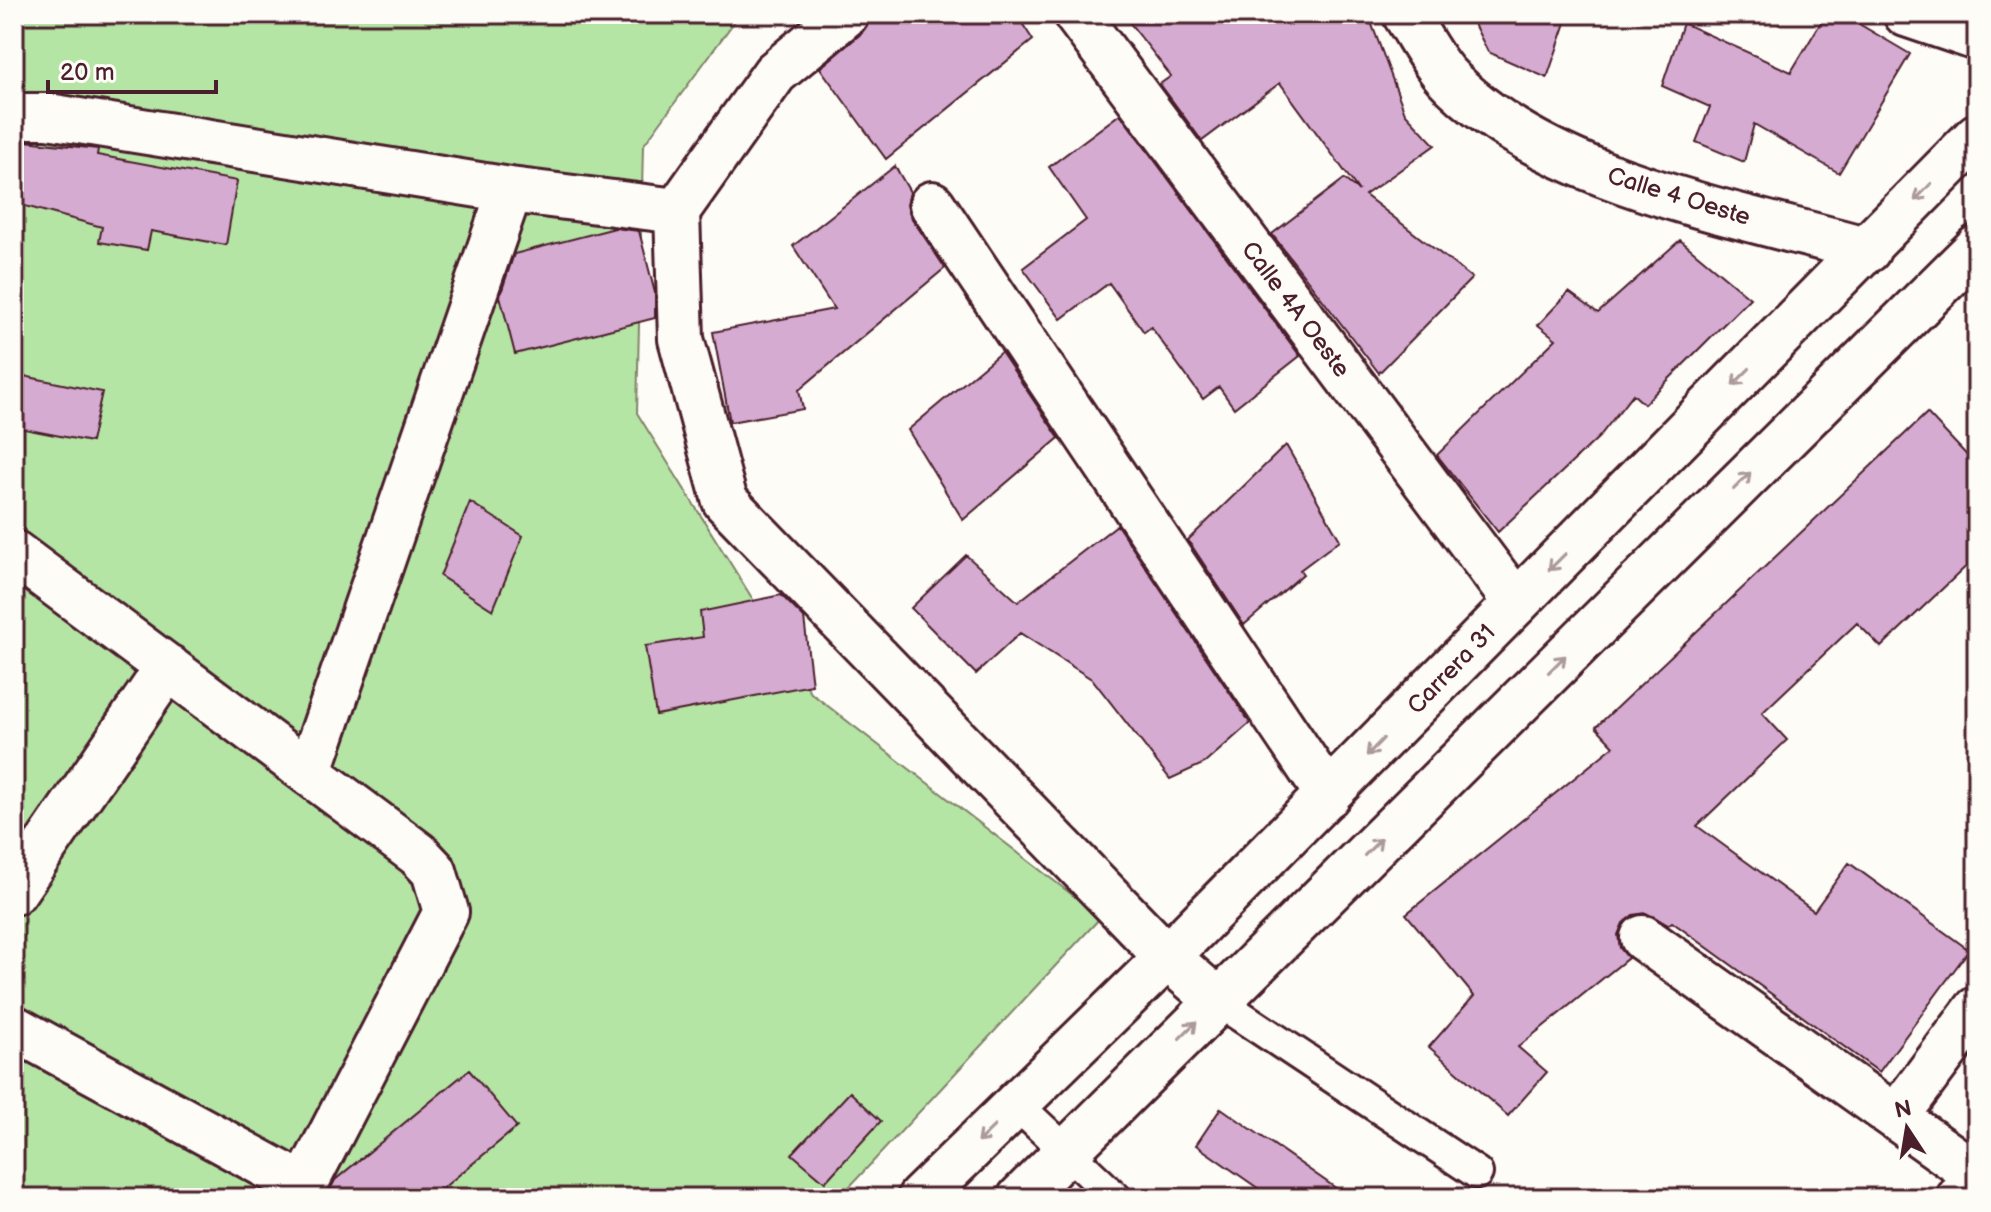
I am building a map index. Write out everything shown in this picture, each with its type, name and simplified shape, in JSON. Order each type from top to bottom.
[{"type":"main road","points":[[846,14],[775,73],[677,211],[681,339],[725,501],[1167,957],[1218,1001]]},
{"type":"main road","name":"Calle 4A Oeste","points":[[1076,14],[1516,603]]},
{"type":"main road","name":"Calle 4 Oeste","points":[[1405,14],[1445,75],[1513,132],[1617,180],[1868,250]]},
{"type":"main road","points":[[1906,14],[1977,38]]},
{"type":"main road","points":[[14,116],[48,116],[510,190],[677,211]]},
{"type":"main road","name":"Carrera 31","points":[[920,1198],[1167,957],[1868,250],[1977,136]]},
{"type":"main road","points":[[309,773],[510,190]]},
{"type":"main road","points":[[932,204],[1328,795]]},
{"type":"main road","points":[[1020,1198],[1977,248]]},
{"type":"main road","points":[[14,553],[418,854],[434,871],[446,912],[301,1192],[14,1028]]},
{"type":"main road","points":[[14,892],[168,667]]},
{"type":"main road","points":[[1643,938],[1977,1175]]},
{"type":"main road","points":[[1896,1117],[1977,1009]]},
{"type":"main road","points":[[1081,1040],[1133,1085]]},
{"type":"main road","points":[[1959,1198],[1977,1190]]},
{"type":"lane","points":[[1218,1001],[1477,1173]]},
{"type":"lane","points":[[1016,1104],[1116,1198]]},
{"type":"green space","points":[[14,14],[740,14],[643,146],[637,413],[811,693],[1101,917],[839,1198],[14,1198]]},
{"type":"building","points":[[870,14],[1016,14],[1033,40],[886,159],[820,68],[862,33]]},
{"type":"building","points":[[1123,14],[1368,14],[1405,113],[1435,145],[1365,195],[1472,278],[1379,373],[1272,234],[1344,179],[1359,191],[1280,83],[1202,141],[1160,84],[1171,76]]},
{"type":"building","points":[[1469,14],[1569,14],[1547,78],[1488,52]]},
{"type":"building","points":[[1826,14],[1842,14],[1910,54],[1839,173],[1754,124],[1744,162],[1696,142],[1710,107],[1662,86],[1683,23],[1791,72]]},
{"type":"building","points":[[1120,114],[1300,356],[1234,408],[1219,387],[1203,399],[1151,327],[1144,332],[1109,283],[1061,319],[1023,268],[1086,220],[1049,167]]},
{"type":"building","points":[[25,141],[98,149],[97,155],[237,181],[226,245],[151,231],[147,250],[99,242],[102,227],[14,203]]},
{"type":"building","points":[[895,166],[910,192],[907,205],[911,217],[945,268],[799,390],[803,409],[730,422],[713,332],[834,309],[793,246]]},
{"type":"building","points":[[615,228],[639,231],[655,293],[655,318],[515,354],[500,296],[514,254]]},
{"type":"building","points":[[1680,240],[1750,298],[1644,404],[1633,394],[1599,437],[1498,532],[1437,455],[1556,339],[1538,325],[1569,292],[1598,313]]},
{"type":"building","points":[[1001,352],[1059,438],[963,520],[908,430]]},
{"type":"building","points":[[14,374],[102,392],[91,442],[14,427]]},
{"type":"building","points":[[1927,413],[1977,466],[1977,556],[1881,647],[1857,623],[1762,713],[1787,740],[1697,826],[1814,911],[1849,863],[1969,950],[1879,1072],[1672,922],[1668,925],[1646,913],[1633,915],[1623,923],[1618,935],[1620,948],[1628,958],[1518,1047],[1547,1072],[1508,1116],[1429,1047],[1474,996],[1406,914],[1614,746],[1596,727]]},
{"type":"building","points":[[1286,445],[1340,540],[1300,570],[1303,574],[1244,625],[1188,540]]},
{"type":"building","points":[[470,502],[523,536],[493,610],[440,576]]},
{"type":"building","points":[[1117,525],[1250,723],[1205,763],[1170,779],[1093,680],[1020,633],[976,674],[911,608],[966,555],[1018,602]]},
{"type":"building","points":[[781,595],[804,618],[812,685],[656,715],[645,646],[703,637],[700,612]]},
{"type":"building","points":[[469,1070],[517,1127],[431,1198],[326,1198],[335,1180]]},
{"type":"building","points":[[850,1092],[881,1121],[825,1182],[792,1154]]},
{"type":"building","points":[[1221,1108],[1350,1198],[1272,1198],[1196,1145]]},
{"type":"railway","points":[[1958,1198],[1977,1175]]}]
